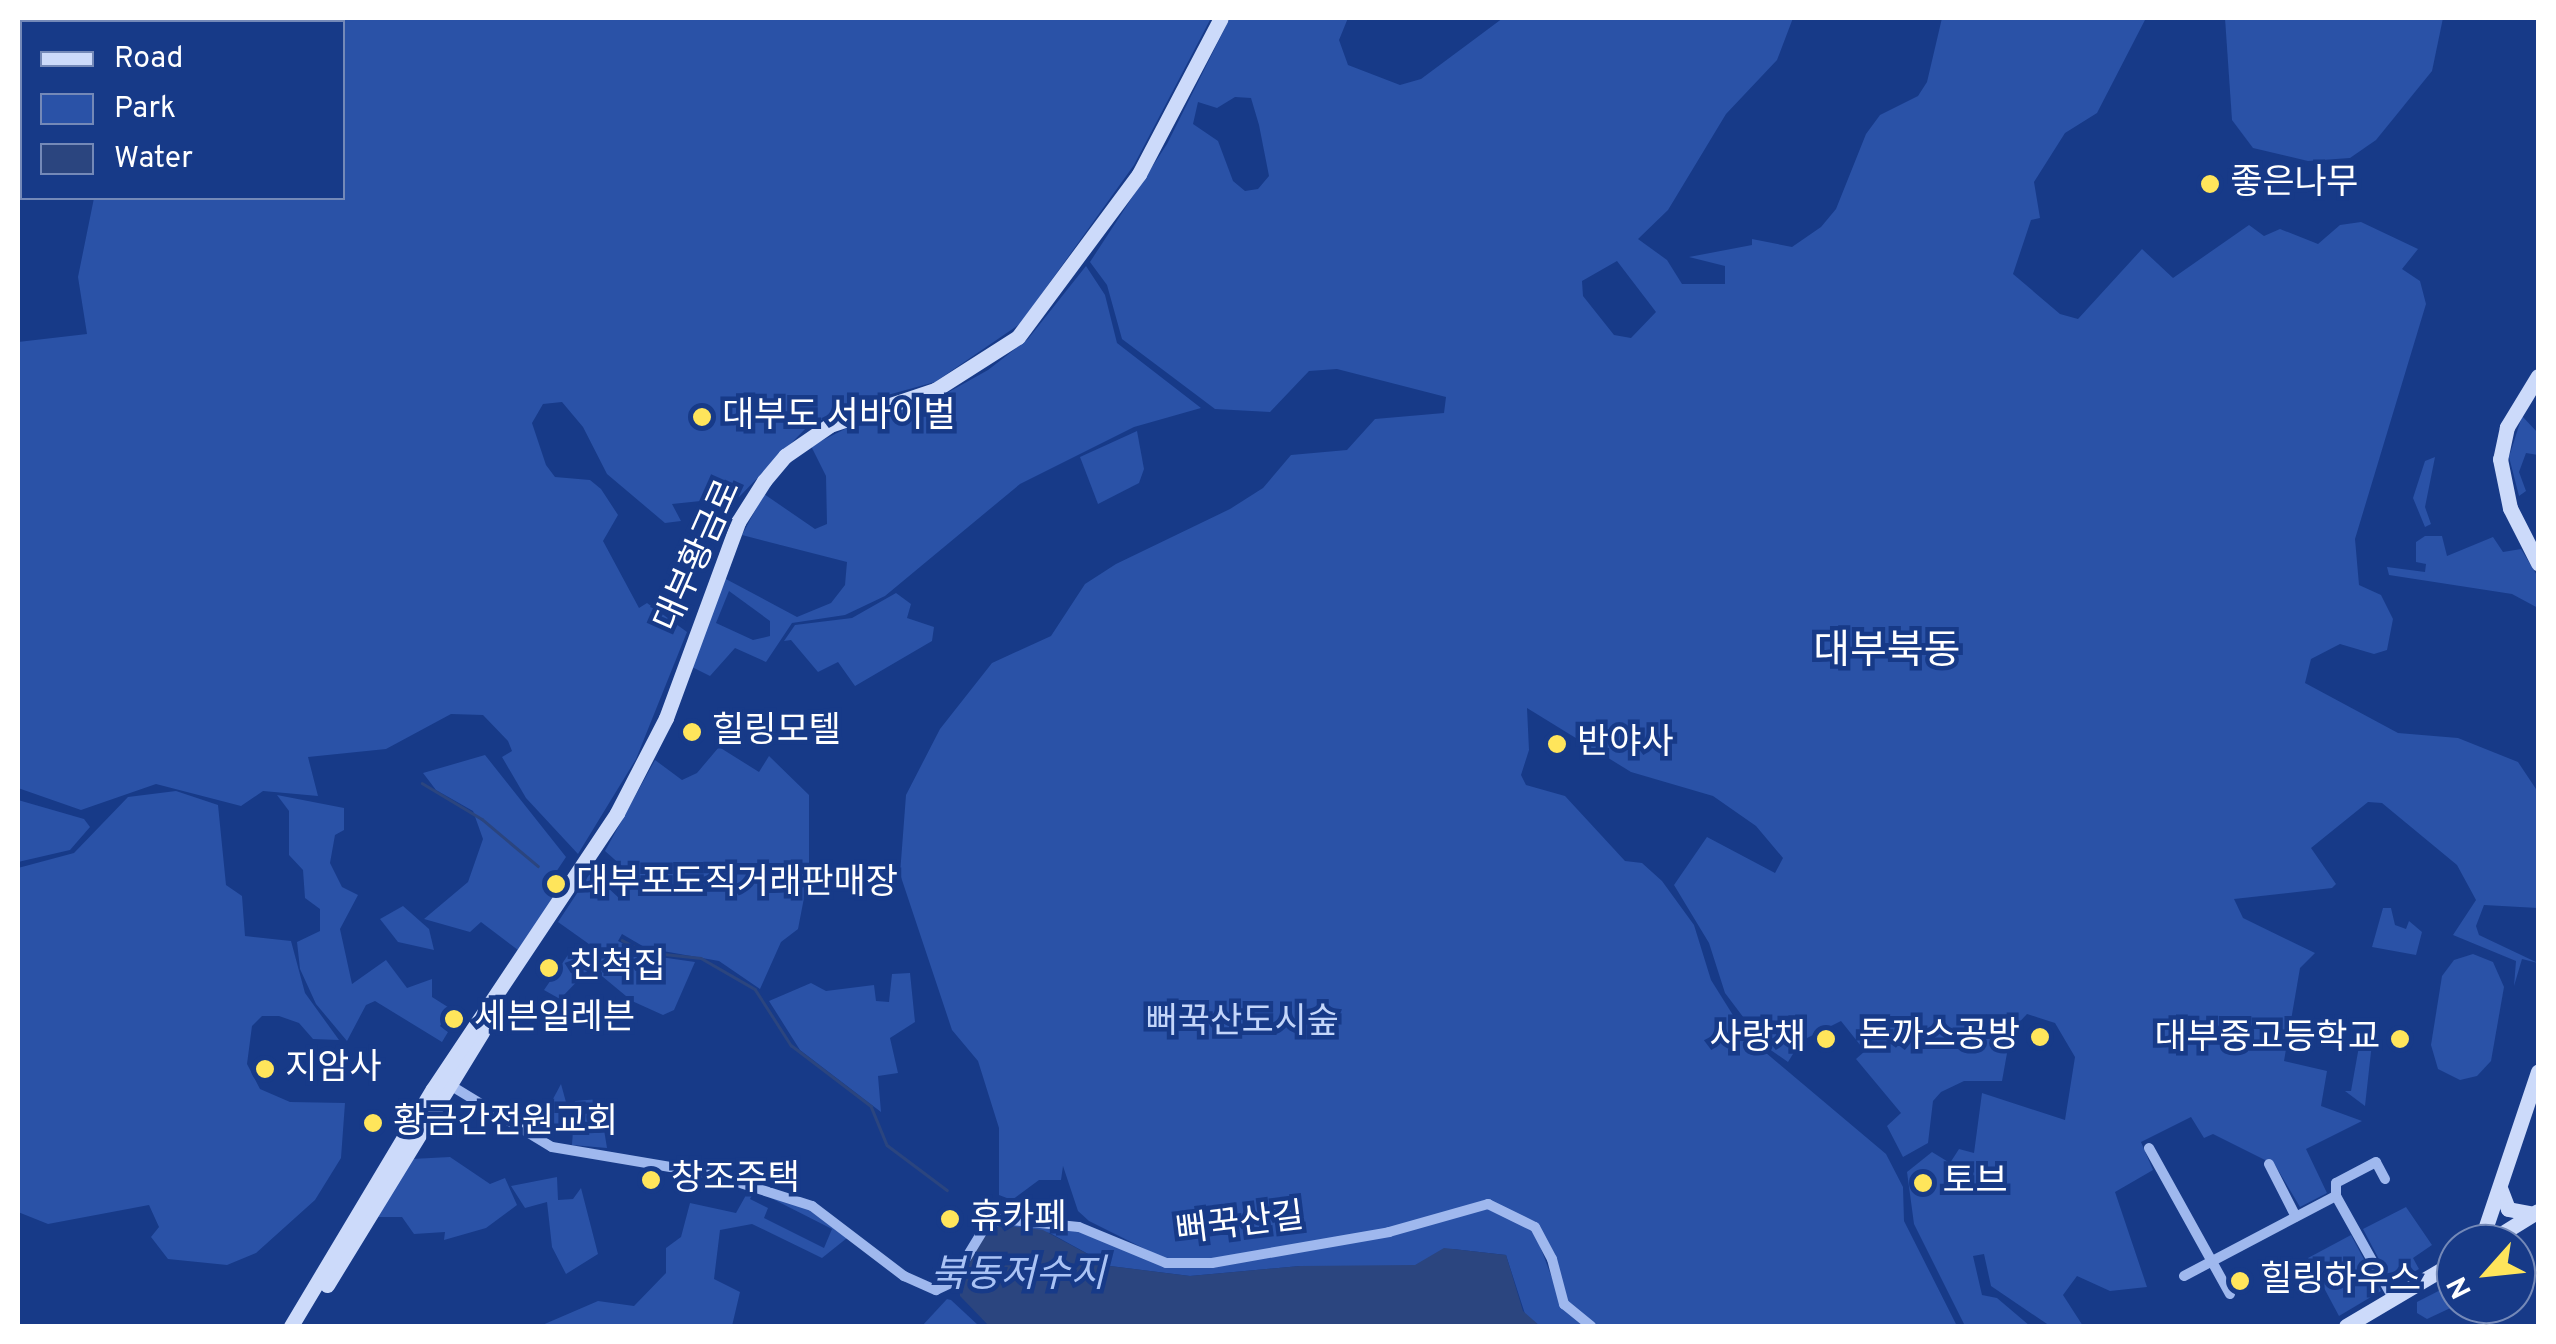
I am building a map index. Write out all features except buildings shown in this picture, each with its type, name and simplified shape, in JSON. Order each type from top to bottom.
[{"type":"main road","name":"대부황금로","points":[[291,1326],[647,758],[728,548],[764,481],[830,425],[935,390],[1018,337],[1139,174],[1221,18]]},
{"type":"main road","points":[[2538,376],[2507,426],[2500,469],[2510,508],[2538,563]]},
{"type":"main road","points":[[2488,1224],[2538,1072]]},
{"type":"main road","name":"대부황금로","points":[[302,1326],[444,1082]]},
{"type":"main road","points":[[2500,1188],[2508,1209],[2536,1212]]},
{"type":"main road","points":[[2346,1326],[2436,1273]]},
{"type":"street","name":"뻐꾹산길","points":[[444,1082],[552,1147],[712,1174],[797,1200],[836,1220],[904,1276],[936,1290],[947,1288],[985,1227],[1002,1219],[1079,1227],[1166,1262],[1212,1262],[1389,1232],[1488,1204],[1534,1227],[1552,1259],[1564,1304],[1591,1326]]},
{"type":"street","points":[[2150,1148],[2230,1294]]},
{"type":"street","points":[[2385,1178],[2376,1162],[2336,1183],[2336,1196],[2393,1298]]},
{"type":"street","points":[[2268,1164],[2296,1217]]},
{"type":"street","points":[[2184,1276],[2336,1196]]},
{"type":"green space","points":[[1211,18],[1134,165],[1020,324],[935,382],[851,405],[807,427],[739,497],[672,504],[681,521],[665,523],[607,474],[583,427],[562,402],[543,404],[532,423],[546,465],[555,477],[590,480],[601,489],[618,515],[603,541],[639,608],[647,603],[687,632],[636,759],[578,854],[526,798],[502,757],[512,751],[508,741],[483,715],[451,714],[386,749],[308,757],[318,796],[263,791],[241,806],[156,784],[81,810],[18,788],[18,342],[87,334],[78,277],[94,200],[345,200],[345,20],[54,20]]},
{"type":"green space","name":"뻐꾹산도시숲","points":[[1230,18],[1348,18],[1339,40],[1348,65],[1400,85],[1421,79],[1503,18],[1793,18],[1777,60],[1726,114],[1668,210],[1638,239],[1667,260],[1682,284],[1725,284],[1725,266],[1689,257],[1752,245],[1752,239],[1792,247],[1821,227],[1836,209],[1866,134],[1880,115],[1918,96],[1927,82],[1942,18],[2146,18],[2097,113],[2065,133],[2034,182],[2040,218],[2031,220],[2013,274],[2060,314],[2078,319],[2142,249],[2173,278],[2249,225],[2264,236],[2280,229],[2318,244],[2340,225],[2361,222],[2418,249],[2402,269],[2420,281],[2426,304],[2355,539],[2359,585],[2381,595],[2393,619],[2387,650],[2374,654],[2340,644],[2311,659],[2305,683],[2398,733],[2458,738],[2518,762],[2538,792],[2538,908],[2484,905],[2476,926],[2479,935],[2538,963],[2522,959],[2514,986],[2516,961],[2453,935],[2476,900],[2457,865],[2382,803],[2368,802],[2311,848],[2336,884],[2332,888],[2234,899],[2243,918],[2315,953],[2300,968],[2284,1061],[2327,1071],[2321,1106],[2362,1121],[2306,1149],[2327,1193],[2300,1207],[2275,1165],[2213,1134],[2204,1138],[2191,1117],[2141,1142],[2153,1170],[2115,1192],[2147,1287],[2110,1291],[2077,1276],[2063,1295],[2083,1326],[2050,1326],[1991,1286],[1984,1254],[1973,1256],[1982,1295],[1997,1298],[2030,1326],[1965,1326],[1914,1224],[1907,1172],[1932,1152],[1950,1163],[1959,1149],[1974,1153],[1982,1093],[2065,1120],[2075,1057],[2055,1023],[2027,1014],[2011,1031],[2002,1081],[1964,1081],[1941,1092],[1933,1101],[1928,1143],[1903,1157],[1887,1126],[1901,1113],[1856,1059],[1865,1051],[1841,1021],[1801,1041],[1788,1062],[1765,1046],[1725,993],[1709,943],[1674,885],[1707,837],[1775,873],[1783,858],[1756,826],[1713,796],[1631,772],[1527,708],[1529,750],[1521,775],[1526,785],[1565,796],[1625,861],[1642,863],[1662,881],[1694,925],[1711,980],[1746,1036],[1886,1154],[1903,1187],[1904,1221],[1957,1326],[1596,1326],[1566,1303],[1536,1224],[1488,1200],[1388,1229],[1209,1259],[1167,1260],[1089,1221],[1078,1211],[1063,1166],[1061,1180],[1039,1180],[1012,1200],[999,1195],[999,1128],[978,1061],[952,1030],[900,874],[906,795],[940,729],[992,663],[1051,636],[1085,584],[1116,564],[1230,509],[1263,488],[1291,455],[1347,450],[1375,419],[1444,413],[1446,397],[1337,369],[1309,371],[1270,412],[1215,409],[1122,339],[1107,285],[1090,262],[1167,144]],"holes":[[[1235,97],[1251,98],[1259,125],[1269,176],[1258,189],[1245,191],[1233,181],[1218,141],[1193,124],[1198,102],[1217,108]],[[1617,261],[1656,312],[1631,338],[1614,335],[1583,296],[1582,281]]]},
{"type":"green space","points":[[2225,18],[2443,18],[2432,71],[2376,140],[2350,158],[2308,161],[2253,148],[2232,120]]},
{"type":"green space","points":[[1086,266],[1105,295],[1117,343],[1201,408],[1134,427],[1020,484],[885,596],[845,615],[792,623],[766,662],[735,648],[710,676],[692,667],[724,578],[797,617],[831,603],[845,585],[847,562],[742,535],[764,494],[815,529],[827,524],[826,476],[811,446],[859,422],[938,398],[988,370],[1028,339]],"holes":[[[729,591],[770,621],[770,636],[753,640],[716,623]]]},
{"type":"green space","points":[[2522,416],[2538,433],[2538,455],[2526,453],[2519,472],[2526,491],[2519,496],[2509,457]]},
{"type":"green space","points":[[1137,431],[1144,469],[1139,483],[1098,504],[1080,457]]},
{"type":"green space","points":[[2435,457],[2425,507],[2431,524],[2425,527],[2413,498],[2425,461]]},
{"type":"green space","points":[[2425,536],[2442,536],[2447,556],[2493,537],[2503,552],[2521,549],[2538,577],[2538,608],[2512,594],[2389,575],[2387,567],[2425,572],[2426,564],[2416,562],[2416,542]]},
{"type":"green space","points":[[896,593],[911,604],[907,618],[934,627],[932,641],[855,686],[838,662],[818,672],[791,640],[784,641],[795,625],[852,618]]},
{"type":"green space","points":[[719,747],[759,772],[769,756],[809,795],[809,872],[798,929],[781,942],[760,989],[719,961],[646,948],[622,934],[618,941],[646,955],[695,962],[674,1010],[663,1015],[632,1001],[591,967],[560,999],[544,990],[568,955],[584,966],[596,949],[558,922],[591,872],[620,899],[632,875],[605,851],[655,760],[682,780],[697,773]]},
{"type":"green space","points":[[485,755],[566,857],[546,887],[556,894],[518,950],[481,922],[470,932],[424,919],[468,882],[483,839],[473,811],[436,790],[423,773]]},
{"type":"green space","points":[[176,791],[218,805],[226,885],[242,896],[245,936],[291,941],[305,993],[339,1040],[313,1039],[299,1023],[279,1016],[262,1016],[252,1026],[247,1064],[260,1089],[290,1102],[345,1103],[341,1158],[315,1200],[256,1253],[227,1265],[168,1259],[151,1237],[159,1227],[149,1205],[48,1224],[18,1212],[18,868],[74,853],[128,797]]},
{"type":"green space","points":[[277,795],[344,808],[344,830],[335,835],[330,863],[342,887],[358,895],[340,929],[352,984],[386,960],[407,988],[432,979],[432,997],[451,1009],[440,1026],[448,1032],[442,1042],[375,1001],[366,1005],[347,1041],[316,1004],[300,969],[297,942],[320,931],[320,909],[305,898],[303,870],[289,855],[289,811]]},
{"type":"green space","points":[[18,800],[84,819],[90,827],[70,850],[18,862]]},
{"type":"green space","points":[[403,906],[429,929],[434,950],[398,942],[380,919]]},
{"type":"green space","points":[[2383,908],[2391,908],[2395,925],[2406,929],[2409,921],[2422,932],[2416,955],[2372,947]]},
{"type":"green space","points":[[2473,954],[2493,962],[2504,987],[2491,1061],[2477,1076],[2460,1080],[2438,1069],[2431,1045],[2442,976],[2454,960]]},
{"type":"green space","points":[[910,973],[915,1022],[890,1038],[898,1073],[878,1076],[881,1112],[800,1050],[769,1001],[811,983],[826,991],[874,985],[876,1001],[889,1002],[892,974]]},
{"type":"green space","points":[[2363,1024],[2370,1024],[2372,1043],[2365,1106],[2345,1091],[2351,1091]]},
{"type":"green space","points":[[561,1084],[572,1124],[550,1137],[538,1127]]},
{"type":"green space","points":[[599,1099],[607,1148],[572,1145],[575,1101]]},
{"type":"green space","points":[[450,1157],[490,1184],[505,1178],[517,1205],[486,1228],[444,1240],[445,1232],[414,1234],[402,1217],[378,1217],[412,1159]]},
{"type":"green space","points":[[557,1177],[558,1200],[573,1199],[581,1188],[598,1254],[566,1274],[552,1247],[547,1202],[525,1208],[511,1186]]},
{"type":"green space","points":[[750,1188],[805,1207],[847,1238],[822,1258],[752,1224],[720,1230],[714,1279],[740,1292],[732,1326],[540,1326],[598,1301],[634,1306],[666,1273],[666,1248],[681,1237],[690,1203],[736,1213]],"holes":[[[755,1190],[832,1229],[824,1248],[764,1218],[768,1208],[750,1199]]]},
{"type":"green space","points":[[1480,1207],[1505,1212],[1535,1233],[1557,1291],[1588,1326],[1540,1326],[1526,1317],[1506,1255],[1453,1249],[1415,1266],[1300,1266],[1190,1276],[1110,1266],[1050,1233],[1001,1225],[1014,1221],[1093,1234],[1165,1265],[1236,1260]]},
{"type":"green space","points":[[2406,1207],[2432,1245],[2413,1258],[2419,1269],[2392,1284],[2363,1229]]},
{"type":"green space","points":[[2351,1235],[2381,1291],[2339,1316],[2308,1258]]},
{"type":"green space","points":[[2436,1292],[2436,1315],[2427,1319],[2417,1313],[2417,1302]]},
{"type":"green space","points":[[947,1299],[951,1300],[979,1326],[922,1326]]},
{"type":"water","name":"북동저수지","points":[[1001,1225],[1043,1230],[1110,1266],[1190,1276],[1300,1266],[1415,1265],[1444,1248],[1506,1255],[1523,1311],[1540,1326],[989,1326],[960,1296],[959,1281],[979,1241]]},
{"type":"waterway","points":[[422,783],[482,819],[538,866]]},
{"type":"waterway","points":[[622,940],[645,952],[701,958],[755,989],[791,1045],[871,1106],[887,1145],[947,1190]]},
{"type":"place","name":"좋은나무","points":[[2210,184]]},
{"type":"place","name":"대부도 서바이벌","points":[[702,417]]},
{"type":"place","name":"힐링모텔","points":[[692,732]]},
{"type":"place","name":"반야사","points":[[1557,744]]},
{"type":"place","name":"대부포도직거래판매장","points":[[556,884]]},
{"type":"place","name":"친척집","points":[[549,968]]},
{"type":"place","name":"세븐일레븐","points":[[454,1019]]},
{"type":"place","name":"돈까스공방","points":[[2040,1037]]},
{"type":"place","name":"사랑채","points":[[1826,1039]]},
{"type":"place","name":"대부중고등학교","points":[[2400,1039]]},
{"type":"place","name":"지암사","points":[[265,1069]]},
{"type":"place","name":"황금간전원교회","points":[[373,1123]]},
{"type":"place","name":"창조주택","points":[[651,1180]]},
{"type":"place","name":"토브","points":[[1923,1183]]},
{"type":"place","name":"휴카페","points":[[950,1219]]},
{"type":"place","name":"힐링하우스","points":[[2240,1281]]},
{"type":"district","name":"대부북동","points":[[1887,653]]}]
